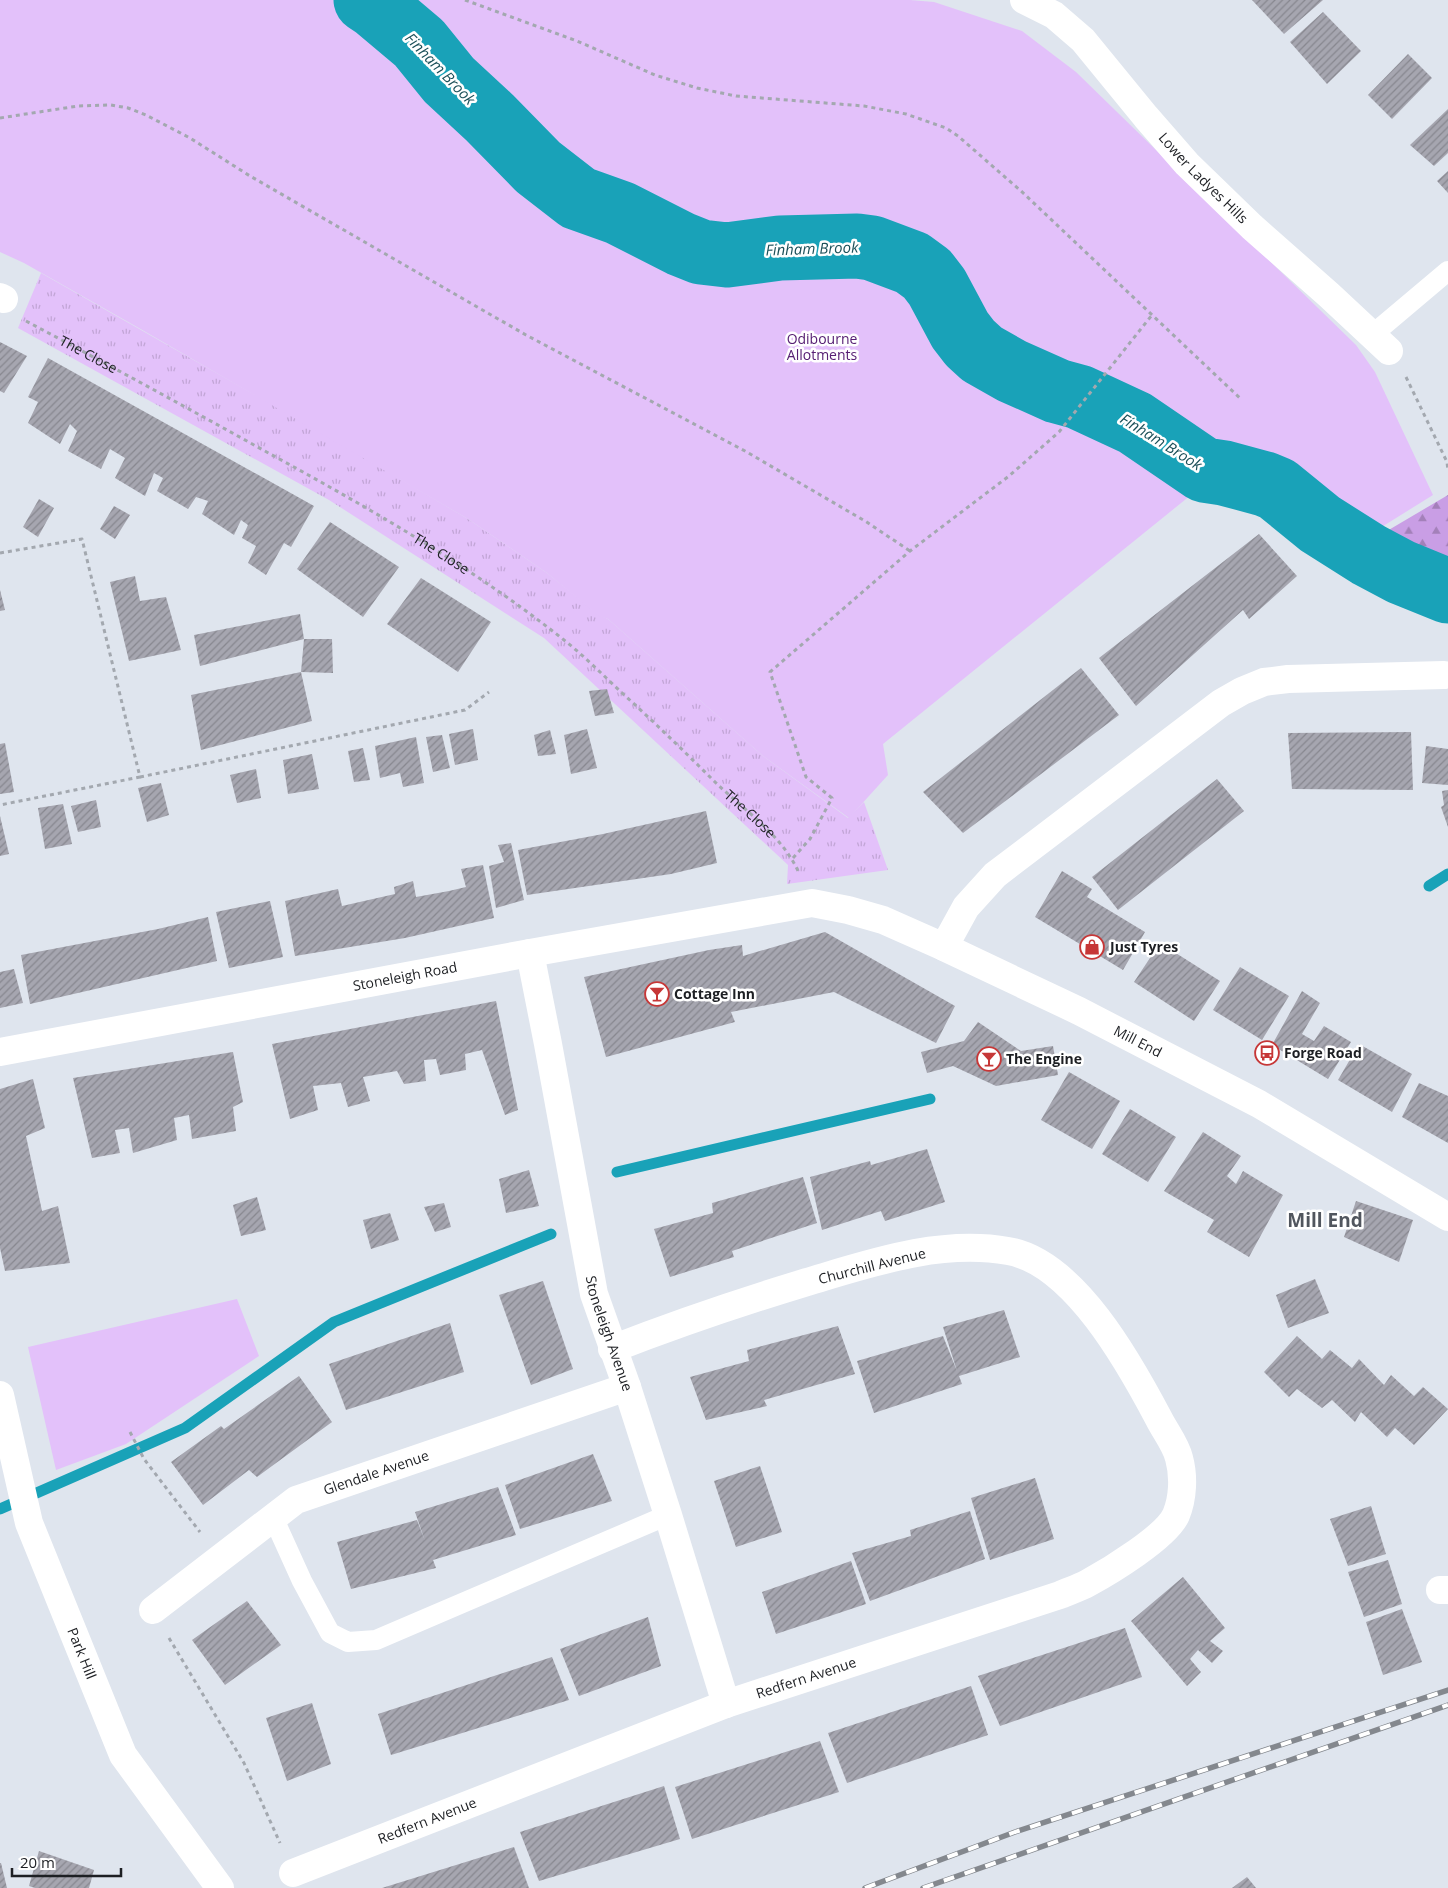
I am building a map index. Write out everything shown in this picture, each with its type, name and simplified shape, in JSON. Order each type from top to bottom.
[{"type":"street","name":"Lower Ladyes Hills","points":[[1024,0],[1054,15],[1084,40],[1146,117],[1187,164],[1252,227],[1381,343]]},
{"type":"street","points":[[944,947],[966,907],[995,875],[1221,703],[1242,691],[1264,682],[1288,679],[1444,675]]},
{"type":"street","name":"Mill End","points":[[812,903],[848,910],[883,920],[1079,1011],[1212,1078],[1300,1128],[1448,1217]]},
{"type":"street","name":"Stoneleigh Road","points":[[0,1052],[530,953],[812,903]]},
{"type":"street","name":"Stoneleigh Avenue","points":[[530,953],[594,1294],[627,1387],[726,1704]]},
{"type":"street","name":"Churchill Avenue","points":[[612,1349],[725,1307],[857,1267],[941,1249],[975,1247],[1010,1251],[1036,1261],[1060,1278],[1091,1311],[1122,1352],[1142,1385]]},
{"type":"street","name":"Redfern Avenue","points":[[293,1873],[726,1704],[1060,1596],[1087,1584],[1114,1568],[1161,1534],[1175,1517],[1183,1490],[1179,1458],[1142,1385]]},
{"type":"street","name":"Glendale Avenue","points":[[153,1610],[296,1500],[627,1387]]},
{"type":"street","name":"Park Hill","points":[[0,1395],[29,1523],[123,1755],[220,1888]]},
{"type":"lane","points":[[1381,343],[1448,271]]},
{"type":"lane","points":[[273,1518],[302,1581],[330,1632],[348,1642],[376,1640],[668,1515]]},
{"type":"path","points":[[465,0],[577,41],[654,75],[697,88],[736,96],[864,106],[906,114],[946,128],[1022,191],[1242,400]]},
{"type":"path","points":[[0,118],[78,106],[128,108],[146,115],[190,138],[250,176],[526,335],[745,451],[910,551]]},
{"type":"path","name":"The Close","points":[[2,298],[6,311],[121,371],[321,482],[417,538],[467,569],[557,635],[589,662],[752,814],[793,858],[812,903]]},
{"type":"path","points":[[793,858],[810,839],[832,798],[806,777],[770,672],[910,551],[1009,476],[1060,432],[1152,315]]},
{"type":"path","points":[[1381,343],[1401,367],[1447,463],[1448,471]]},
{"type":"path","points":[[0,553],[82,539],[140,777]]},
{"type":"path","points":[[0,805],[465,710],[489,692]]},
{"type":"path","points":[[130,1432],[144,1459],[220,1558]]},
{"type":"path","points":[[153,1610],[244,1764],[293,1873]]},
{"type":"green space","name":"Odibourne Allotments","points":[[0,0],[910,0],[934,2],[1022,31],[1076,72],[1356,345],[1375,372],[1433,495],[1364,538],[1318,508],[1279,473],[1246,457],[1212,478],[883,744],[888,775],[849,818],[763,756],[608,619],[599,616],[547,573],[468,519],[144,331],[24,263],[0,252]]},
{"type":"green space","points":[[41,273],[315,429],[468,519],[547,573],[599,615],[608,619],[763,756],[848,818],[864,802],[888,870],[787,884],[788,865],[544,638],[329,500],[18,328]]},
{"type":"green space","points":[[1448,495],[1448,578],[1370,541]]},
{"type":"green space","points":[[237,1299],[259,1356],[126,1444],[56,1470],[28,1347]]},
{"type":"building","points":[[1252,0],[1323,0],[1284,34]]},
{"type":"building","points":[[1323,12],[1361,51],[1327,84],[1290,42]]},
{"type":"building","points":[[1408,54],[1432,78],[1392,119],[1368,95]]},
{"type":"building","points":[[1448,109],[1448,153],[1434,166],[1410,145]]},
{"type":"building","points":[[1448,171],[1448,193],[1437,181]]},
{"type":"building","points":[[0,342],[27,356],[4,393],[0,391]]},
{"type":"building","points":[[48,358],[314,506],[291,547],[284,543],[266,575],[248,563],[256,546],[242,538],[248,525],[241,520],[234,535],[202,514],[208,501],[196,497],[188,509],[157,491],[163,478],[154,473],[145,496],[115,478],[125,458],[110,449],[101,469],[68,451],[77,431],[70,424],[60,444],[28,423],[38,402],[28,397]]},
{"type":"building","points":[[39,499],[54,508],[38,537],[23,527]]},
{"type":"building","points":[[114,506],[130,515],[115,539],[100,529]]},
{"type":"building","points":[[330,522],[399,567],[363,617],[297,569]]},
{"type":"building","points":[[1259,534],[1297,576],[1249,619],[1243,610],[1136,706],[1099,658]]},
{"type":"building","points":[[135,576],[140,601],[166,597],[181,650],[129,661],[110,582]]},
{"type":"building","points":[[421,578],[491,622],[458,672],[387,624]]},
{"type":"building","points":[[0,590],[5,610],[0,611]]},
{"type":"building","points":[[300,614],[304,639],[200,666],[194,635]]},
{"type":"building","points":[[304,639],[332,639],[333,673],[301,672]]},
{"type":"building","points":[[1081,668],[1119,715],[963,833],[923,792]]},
{"type":"building","points":[[301,672],[312,721],[201,750],[191,695]]},
{"type":"building","points":[[607,689],[614,713],[595,716],[589,691]]},
{"type":"building","points":[[473,729],[478,760],[455,765],[449,734]]},
{"type":"building","points":[[587,729],[597,768],[571,774],[564,735]]},
{"type":"building","points":[[550,730],[556,754],[538,756],[534,735]]},
{"type":"building","points":[[1411,732],[1413,790],[1292,789],[1288,733]]},
{"type":"building","points":[[442,735],[450,768],[433,772],[426,737]]},
{"type":"building","points":[[416,737],[424,783],[403,787],[400,773],[380,778],[375,746]]},
{"type":"building","points":[[5,743],[14,792],[0,794],[0,744]]},
{"type":"building","points":[[1426,746],[1448,749],[1448,785],[1422,783]]},
{"type":"building","points":[[363,748],[370,780],[354,782],[348,751]]},
{"type":"building","points":[[312,754],[319,789],[288,794],[283,760]]},
{"type":"building","points":[[256,769],[261,798],[237,803],[230,775]]},
{"type":"building","points":[[1217,779],[1244,811],[1118,910],[1092,877]]},
{"type":"building","points":[[161,783],[169,815],[147,822],[138,788]]},
{"type":"building","points":[[1448,790],[1448,827],[1441,807],[1444,805],[1442,791]]},
{"type":"building","points":[[96,800],[101,827],[78,832],[71,806]]},
{"type":"building","points":[[63,804],[72,844],[45,849],[38,808]]},
{"type":"building","points":[[706,811],[717,863],[671,874],[527,895],[518,850],[603,834]]},
{"type":"building","points":[[0,816],[9,854],[0,856]]},
{"type":"building","points":[[511,843],[524,900],[496,908],[489,866],[504,862],[498,845]]},
{"type":"building","points":[[483,865],[494,918],[405,938],[295,956],[285,901],[338,889],[342,906],[395,894],[394,887],[413,881],[416,897],[449,891],[466,887],[461,869]]},
{"type":"building","points":[[1062,871],[1092,889],[1087,897],[1145,932],[1123,970],[1035,917]]},
{"type":"building","points":[[270,901],[283,957],[229,968],[216,912]]},
{"type":"building","points":[[208,917],[217,961],[30,1004],[21,955],[158,929]]},
{"type":"building","points":[[825,932],[955,1006],[936,1043],[834,992],[731,1012],[735,1022],[606,1057],[584,977],[709,950],[742,945],[743,956]]},
{"type":"building","points":[[1160,943],[1220,981],[1194,1021],[1134,982]]},
{"type":"building","points":[[1240,967],[1289,996],[1262,1040],[1213,1010]]},
{"type":"building","points":[[14,969],[23,1003],[0,1008],[0,972]]},
{"type":"building","points":[[1302,991],[1320,1003],[1302,1034],[1314,1041],[1324,1026],[1351,1042],[1328,1079],[1272,1045]]},
{"type":"building","points":[[496,1001],[518,1110],[505,1115],[482,1050],[465,1054],[466,1070],[440,1075],[436,1059],[424,1060],[426,1081],[404,1084],[397,1071],[363,1077],[370,1101],[348,1107],[341,1083],[313,1086],[318,1110],[290,1119],[272,1044]]},
{"type":"building","name":"The Engine","points":[[978,1022],[1021,1051],[1053,1046],[1058,1075],[996,1086],[953,1066],[927,1073],[921,1052],[964,1041]]},
{"type":"building","points":[[1359,1044],[1412,1074],[1392,1112],[1338,1080]]},
{"type":"building","points":[[233,1052],[243,1102],[233,1107],[236,1131],[192,1139],[189,1115],[174,1118],[177,1140],[133,1153],[129,1128],[115,1130],[120,1153],[92,1158],[73,1078]]},
{"type":"building","points":[[1069,1072],[1120,1101],[1092,1149],[1041,1120]]},
{"type":"building","points":[[33,1079],[45,1128],[26,1136],[42,1211],[58,1206],[70,1263],[5,1271],[0,1248],[0,1089]]},
{"type":"building","points":[[1419,1083],[1448,1096],[1448,1143],[1402,1117]]},
{"type":"building","points":[[1130,1109],[1176,1137],[1148,1182],[1102,1154]]},
{"type":"building","points":[[1203,1132],[1241,1156],[1227,1176],[1236,1184],[1243,1171],[1283,1195],[1249,1257],[1207,1232],[1214,1220],[1164,1191]]},
{"type":"building","points":[[927,1149],[945,1202],[885,1221],[881,1211],[822,1230],[810,1177],[870,1161],[871,1165]]},
{"type":"building","points":[[529,1170],[539,1206],[506,1213],[499,1179]]},
{"type":"building","points":[[803,1177],[817,1223],[732,1251],[734,1257],[670,1277],[654,1229],[713,1213],[712,1203]]},
{"type":"building","points":[[257,1197],[266,1230],[241,1236],[233,1205]]},
{"type":"building","points":[[1356,1201],[1413,1220],[1399,1262],[1344,1237]]},
{"type":"building","points":[[444,1203],[451,1227],[435,1232],[424,1207]]},
{"type":"building","points":[[390,1213],[399,1240],[371,1249],[363,1220]]},
{"type":"building","points":[[1315,1279],[1329,1313],[1288,1328],[1276,1295]]},
{"type":"building","points":[[543,1281],[573,1369],[531,1385],[499,1295]]},
{"type":"building","points":[[1004,1310],[1020,1357],[959,1376],[962,1384],[874,1413],[857,1361],[943,1336],[957,1371],[943,1327]]},
{"type":"building","points":[[450,1323],[464,1372],[346,1410],[329,1364]]},
{"type":"building","points":[[838,1326],[855,1374],[764,1400],[767,1406],[706,1420],[690,1377],[749,1361],[747,1350]]},
{"type":"building","points":[[1297,1336],[1322,1359],[1330,1350],[1352,1368],[1359,1359],[1384,1385],[1391,1375],[1414,1396],[1423,1387],[1448,1409],[1414,1445],[1395,1428],[1387,1437],[1361,1412],[1355,1422],[1332,1400],[1322,1408],[1297,1389],[1289,1397],[1264,1372]]},
{"type":"building","points":[[299,1376],[332,1422],[257,1477],[249,1470],[203,1505],[171,1462],[221,1426],[224,1429]]},
{"type":"building","points":[[593,1454],[612,1501],[520,1529],[505,1485]]},
{"type":"building","points":[[760,1466],[782,1532],[736,1547],[714,1481]]},
{"type":"building","points":[[1035,1478],[1054,1539],[990,1560],[971,1498]]},
{"type":"building","points":[[498,1487],[516,1535],[433,1560],[436,1568],[351,1589],[337,1542],[417,1520],[425,1541],[415,1512]]},
{"type":"building","points":[[1371,1506],[1386,1554],[1348,1566],[1330,1519]]},
{"type":"building","points":[[970,1511],[985,1559],[870,1601],[852,1553],[911,1536],[910,1530]]},
{"type":"building","points":[[1388,1560],[1402,1604],[1364,1617],[1348,1572]]},
{"type":"building","points":[[851,1561],[866,1604],[776,1634],[762,1592]]},
{"type":"building","points":[[1183,1577],[1225,1628],[1210,1641],[1223,1651],[1212,1663],[1198,1650],[1190,1659],[1201,1672],[1187,1686],[1131,1621]]},
{"type":"building","points":[[247,1601],[281,1645],[225,1685],[192,1640]]},
{"type":"building","points":[[1402,1609],[1422,1662],[1383,1675],[1366,1622]]},
{"type":"building","points":[[648,1617],[661,1666],[579,1696],[560,1649]]},
{"type":"building","points":[[1125,1628],[1142,1677],[1000,1726],[978,1676]]},
{"type":"building","points":[[552,1657],[569,1700],[391,1755],[378,1714]]},
{"type":"building","points":[[971,1686],[988,1735],[847,1783],[828,1733]]},
{"type":"building","points":[[312,1703],[331,1764],[287,1781],[266,1718]]},
{"type":"building","points":[[820,1741],[839,1792],[692,1839],[675,1787]]},
{"type":"building","points":[[664,1786],[680,1839],[539,1881],[520,1832]]},
{"type":"building","points":[[514,1847],[529,1888],[382,1888]]},
{"type":"building","points":[[39,1851],[94,1870],[89,1888],[35,1888],[29,1886]]},
{"type":"building","points":[[1,1863],[7,1888],[0,1888]]},
{"type":"building","points":[[1247,1877],[1256,1888],[1232,1888]]},
{"type":"waterway","name":"Finham Brook","points":[[366,0],[419,43],[449,80],[538,167],[578,198],[620,213],[701,252],[727,255],[780,248],[857,246],[872,248],[912,263],[927,274],[937,287],[960,330],[982,354],[1012,371],[1057,391],[1079,397],[1135,423],[1204,470],[1224,473],[1277,489],[1320,524],[1369,555],[1401,572],[1448,591]]},
{"type":"waterway","points":[[1429,886],[1448,874]]},
{"type":"waterway","points":[[617,1172],[930,1099]]},
{"type":"waterway","points":[[0,1509],[185,1428],[334,1322],[551,1234]]},
{"type":"railway","points":[[865,1888],[1015,1832],[1448,1690]]},
{"type":"railway","points":[[923,1888],[1448,1705]]},
{"type":"place","name":"Just Tyres","points":[[1092,947]]},
{"type":"place","name":"Cottage Inn","points":[[657,994]]},
{"type":"place","name":"Forge Road","points":[[1267,1053]]},
{"type":"place","name":"The Engine","points":[[989,1059]]},
{"type":"district","name":"Mill End","points":[[1325,1220]]}]
